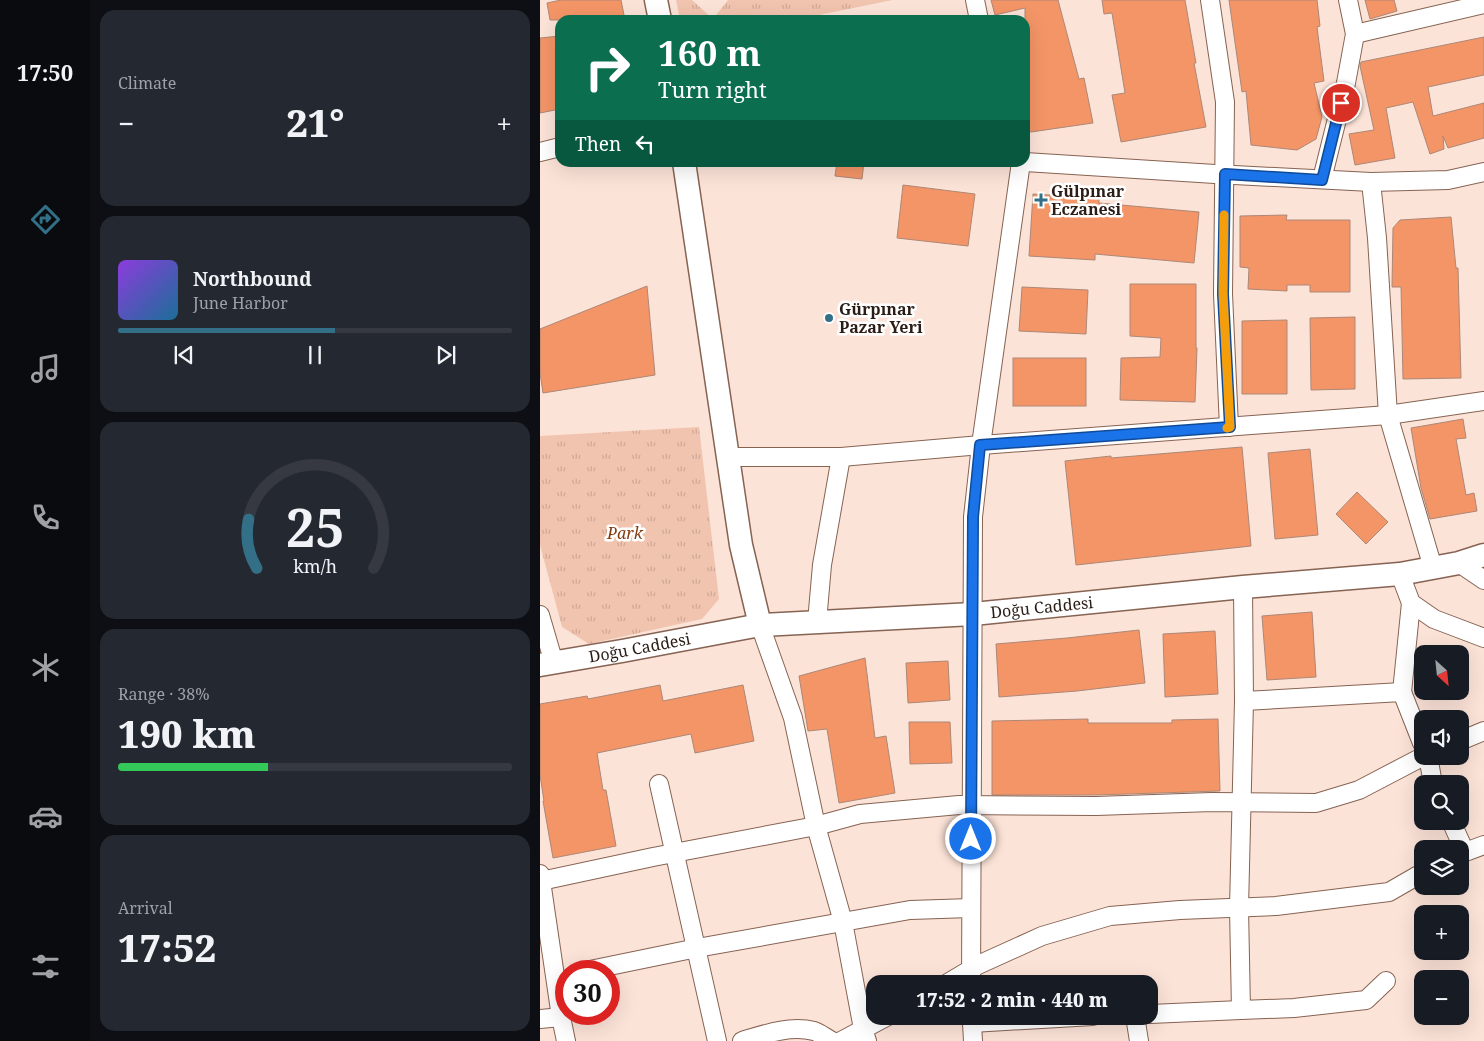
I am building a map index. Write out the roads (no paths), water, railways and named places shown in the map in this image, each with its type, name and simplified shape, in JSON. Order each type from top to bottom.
[{"type":"street","points":[[656,0],[659,15]]},
{"type":"street","points":[[976,0],[978,15]]},
{"type":"street","points":[[1210,0],[1225,102],[1223,294],[1230,427]]},
{"type":"street","points":[[1322,180],[1346,84],[1355,34],[1348,0]]},
{"type":"street","points":[[1355,34],[1484,4]]},
{"type":"street","points":[[540,152],[555,148]]},
{"type":"street","points":[[1030,162],[1370,182],[1448,180],[1484,172]]},
{"type":"street","points":[[685,167],[741,544],[760,625],[793,718],[816,826],[843,922],[865,1035]]},
{"type":"street","points":[[971,975],[973,517],[980,445],[1019,167]]},
{"type":"street","points":[[1370,182],[1377,238],[1388,415],[1433,568]]},
{"type":"street","points":[[728,457],[841,457],[1388,415],[1484,401]]},
{"type":"street","points":[[817,622],[822,565],[841,457]]},
{"type":"street","name":"Doğu Caddesi","points":[[547,664],[760,625],[973,614],[1243,587],[1400,574],[1459,563],[1484,555]]},
{"type":"street","points":[[1459,563],[1484,580]]},
{"type":"street","points":[[1400,574],[1411,603],[1402,692],[1414,723]]},
{"type":"street","points":[[1241,1010],[1239,908],[1243,803],[1243,587]]},
{"type":"street","points":[[1411,603],[1434,619],[1484,638]]},
{"type":"street","points":[[540,615],[547,664]]},
{"type":"street","points":[[1244,701],[1402,692]]},
{"type":"street","points":[[1469,737],[1484,731]]},
{"type":"street","points":[[558,960],[541,878],[816,826],[860,814],[971,805],[1096,806],[1212,802],[1316,804],[1359,790],[1414,762]]},
{"type":"street","points":[[659,784],[717,1041]]},
{"type":"street","points":[[1469,851],[1484,845]]},
{"type":"street","points":[[973,975],[1042,936],[1110,916],[1180,910],[1276,906],[1389,892],[1414,878]]},
{"type":"street","points":[[620,964],[910,910],[971,908]]},
{"type":"street","points":[[1158,1014],[1294,1008],[1366,1000],[1386,981]]},
{"type":"street","points":[[540,1019],[555,1018]]},
{"type":"street","points":[[562,1025],[566,1041]]},
{"type":"street","points":[[841,1041],[865,1035],[877,1025]]},
{"type":"street","points":[[972,1025],[973,1041]]},
{"type":"street","points":[[1136,1025],[1139,1041]]},
{"type":"street","points":[[742,1041],[790,1029],[815,1031],[832,1041]]},
{"type":"place","name":"Gülpınar Eczanesi","points":[[1041,200]]},
{"type":"place","name":"Gürpınar Pazar Yeri","points":[[829,318]]},
{"type":"park label","name":"Park","points":[[625,533]]}]
